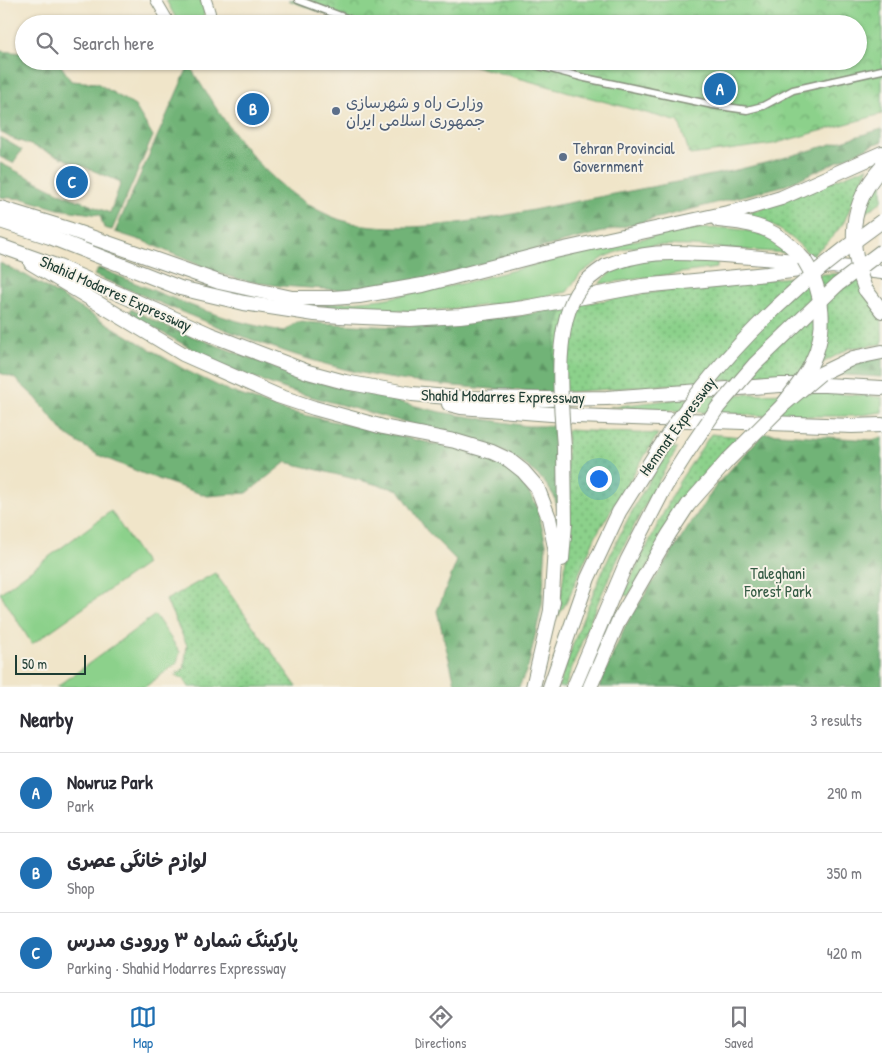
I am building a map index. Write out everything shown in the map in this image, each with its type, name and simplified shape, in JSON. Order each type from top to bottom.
[{"type":"highway","points":[[0,208],[71,230],[219,282],[292,298],[359,296],[423,285],[546,253],[741,210],[781,198],[882,152]]},
{"type":"highway","points":[[882,167],[862,192],[853,232],[855,257],[865,289],[882,311]]},
{"type":"highway","points":[[701,219],[742,222],[772,232],[786,241],[804,260],[818,289],[822,310],[821,335],[817,351],[804,376],[782,406]]},
{"type":"highway","name":"Shahid Modarres Expressway","points":[[0,221],[50,237],[180,288],[244,303],[340,316],[431,319],[524,308],[642,286],[832,266],[882,272]]},
{"type":"highway","name":"Hemmat Expressway","points":[[550,687],[588,578],[619,512],[658,450],[700,391],[776,308],[836,254],[882,221]]},
{"type":"highway","points":[[2,247],[183,354],[278,396],[383,427],[455,441],[492,452],[509,460],[523,471],[537,487],[549,518],[555,547],[551,610]]},
{"type":"highway","name":"Shahid Modarres Expressway","points":[[2,247],[59,267],[208,334],[308,372],[345,382],[412,394],[440,397],[547,399],[608,398],[780,386],[825,385],[882,388]]},
{"type":"highway","points":[[533,687],[557,591],[563,548],[566,496],[560,362],[563,330],[580,288],[594,274],[606,266],[620,260],[644,254],[680,251],[780,259],[832,266]]},
{"type":"highway","name":"Hemmat Expressway","points":[[574,687],[626,561],[661,495],[718,407],[755,364],[837,285],[882,251]]},
{"type":"highway","points":[[590,687],[619,620],[688,505],[727,461],[782,406],[820,374],[853,358],[882,352]]},
{"type":"highway","points":[[412,394],[461,407],[578,416],[852,426],[882,425]]},
{"type":"street","points":[[156,0],[165,15]]},
{"type":"street","points":[[206,0],[209,15]]},
{"type":"street","points":[[298,0],[338,15]]},
{"type":"street","points":[[554,70],[713,105],[747,110],[763,106],[794,90],[882,70]]},
{"type":"green space","points":[[166,0],[201,0],[205,11],[204,15],[174,15]]},
{"type":"green space","points":[[288,0],[882,0],[882,114],[773,144],[690,155],[679,122],[489,70],[867,70],[867,15],[329,15]]},
{"type":"green space","points":[[0,51],[15,52],[15,70],[64,70],[71,81],[97,83],[135,106],[153,136],[112,230],[104,228],[100,215],[58,209],[24,199],[0,197],[0,163],[60,193],[110,213],[121,182],[0,132]]},
{"type":"green space","points":[[187,70],[192,70],[232,131],[266,171],[307,204],[340,220],[370,226],[433,226],[519,213],[736,170],[882,129],[882,141],[786,185],[427,279],[355,291],[281,286],[246,281],[220,274],[143,241],[115,232]]},
{"type":"green space","points":[[0,137],[22,150],[13,163],[0,157]]},
{"type":"green space","points":[[868,167],[844,222],[830,240],[811,256],[780,230],[764,222],[742,216]]},
{"type":"green space","points":[[882,174],[882,201],[862,215],[869,193]]},
{"type":"green space","points":[[724,228],[750,231],[766,236],[781,246],[786,253],[653,245],[627,248],[605,257],[581,273],[567,292],[547,296],[426,311],[318,305],[383,299],[460,284],[607,246],[689,229]]},
{"type":"green space","points":[[638,259],[717,259],[717,268],[599,284],[617,268]]},
{"type":"green space","points":[[0,263],[27,276],[185,370],[229,391],[286,411],[480,454],[505,466],[524,485],[536,504],[546,543],[542,605],[528,667],[519,687],[456,687],[437,611],[457,561],[427,531],[399,490],[286,462],[247,493],[207,496],[144,474],[98,455],[66,435],[36,398],[14,378],[0,373]]},
{"type":"green space","points":[[99,268],[213,313],[260,327],[284,331],[297,322],[393,327],[518,316],[563,307],[554,360],[555,393],[422,383],[344,369],[280,350],[186,314],[94,275]]},
{"type":"green space","points":[[826,274],[855,274],[882,316],[882,344],[850,348],[800,375],[555,393],[554,349],[563,307],[692,286]]},
{"type":"green space","points":[[131,309],[165,326],[306,379],[440,412],[527,426],[559,426],[559,513],[554,496],[543,480],[527,466],[499,449],[476,440],[291,391],[226,368],[129,314]]},
{"type":"green space","points":[[882,356],[882,377],[829,374],[837,369]]},
{"type":"green space","points":[[830,393],[882,397],[882,412],[855,416],[769,416],[610,407],[711,395]]},
{"type":"green space","points":[[567,430],[658,434],[596,535],[558,617],[566,558]]},
{"type":"green space","name":"Taleghani Forest Park","points":[[764,433],[872,440],[882,437],[882,687],[599,687],[625,626],[670,555],[717,484]]},
{"type":"green space","points":[[711,434],[741,437],[713,467],[628,596],[623,594],[679,482]]},
{"type":"green space","points":[[669,448],[678,448],[645,505],[615,564],[588,625],[565,687],[558,687],[580,625],[606,564],[635,505]]},
{"type":"green space","points":[[111,511],[146,564],[32,644],[0,593]]},
{"type":"green space","points":[[215,573],[297,687],[189,687],[184,679],[175,675],[184,669],[187,645],[166,600]]},
{"type":"green space","points":[[155,615],[180,652],[177,663],[145,687],[57,687]]},
{"type":"place","name":"Nowruz Park","points":[[720,89]]},
{"type":"place","name":"لوازم خانگی عصری","points":[[253,109]]},
{"type":"place","name":"وزارت راه و شهرسازی جمهوری اسلامی ایران","points":[[336,111]]},
{"type":"place","name":"Tehran Provincial Government","points":[[563,157]]},
{"type":"place","name":"پارکینگ شماره ۳ ورودی مدرس","points":[[72,182]]}]
